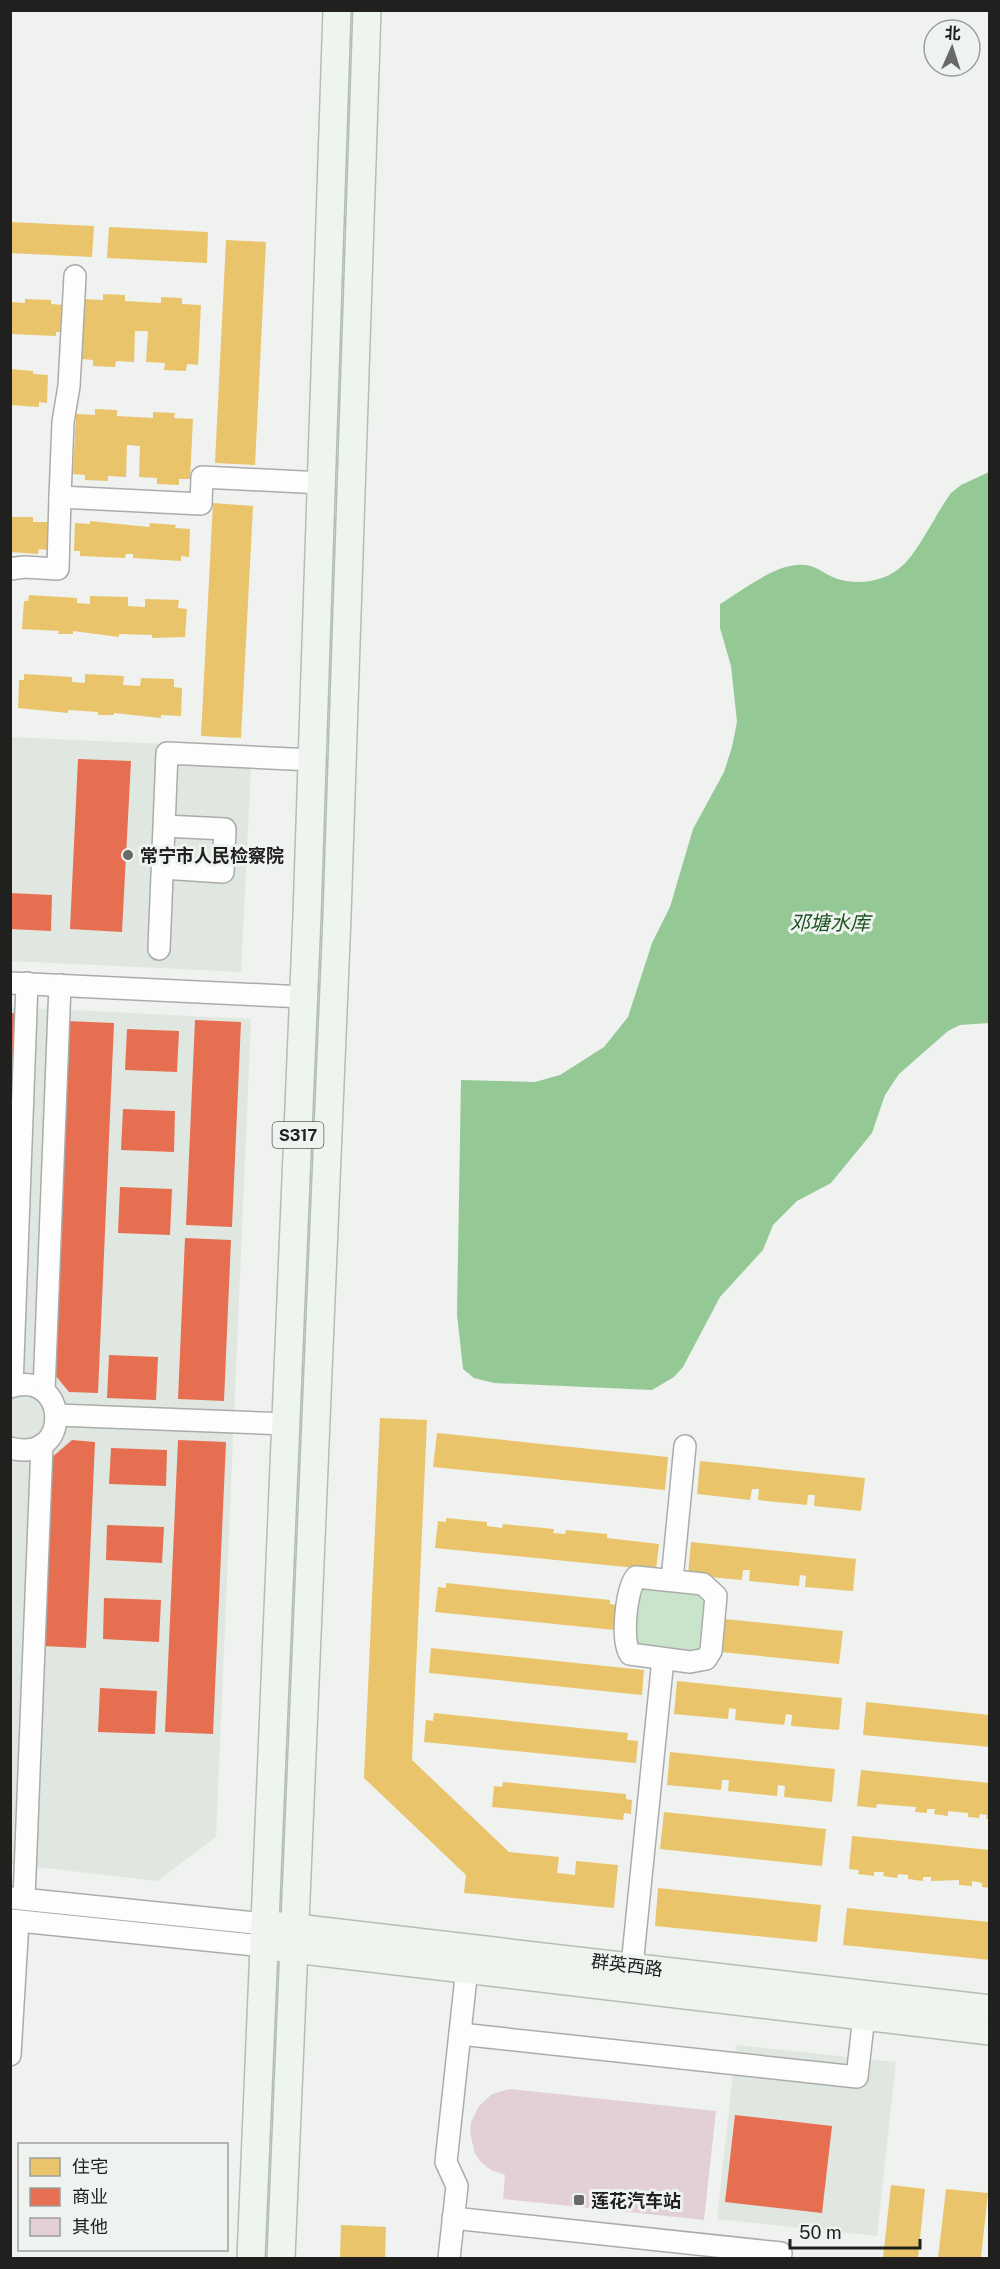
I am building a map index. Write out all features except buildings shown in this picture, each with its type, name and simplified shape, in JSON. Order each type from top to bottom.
[{"type":"main road","name":"S317","points":[[251,2259],[304,997],[338,10]]},
{"type":"main road","name":"S317","points":[[281,2259],[337,916],[367,10]]},
{"type":"main road","points":[[265,1935],[294,1938]]},
{"type":"main road","name":"群英西路","points":[[294,1938],[632,1966],[990,2009]]},
{"type":"main road","name":"群英西路","points":[[294,1938],[467,1968],[990,2031]]},
{"type":"street","points":[[10,569],[58,568],[63,422],[69,386],[75,276]]},
{"type":"street","points":[[60,497],[201,504],[202,477],[322,483]]},
{"type":"street","points":[[159,949],[167,753],[312,760]]},
{"type":"street","points":[[163,868],[223,872],[225,829],[165,826]]},
{"type":"street","points":[[10,1448],[32,1450],[42,1445],[54,1432],[57,1415],[55,1406],[44,1391],[29,1385],[11,1386],[19,983],[304,997]]},
{"type":"street","points":[[44,1391],[60,985]]},
{"type":"street","points":[[57,1415],[286,1424]]},
{"type":"street","points":[[42,1445],[17,1898],[265,1935]]},
{"type":"street","points":[[672,1580],[685,1446]]},
{"type":"street","points":[[636,1577],[672,1580],[703,1584],[716,1596],[711,1651],[706,1659],[699,1662],[637,1656],[630,1654],[626,1648],[624,1638],[630,1584],[636,1577]]},
{"type":"street","points":[[632,1966],[663,1659]]},
{"type":"street","points":[[10,2055],[14,1920],[265,1935]]},
{"type":"street","points":[[449,2259],[457,2186],[446,2162],[467,1968]]},
{"type":"street","points":[[460,2034],[857,2077],[864,2016]]},
{"type":"street","points":[[453,2218],[781,2253],[780,2259]]},
{"type":"shaded area","name":"常宁市人民检察院","points":[[11,737],[252,748],[241,972],[11,961]]},
{"type":"shaded area","points":[[11,1007],[251,1019],[216,1837],[157,1881],[11,1864]]},
{"type":"shaded area","points":[[640,1586],[700,1592],[706,1599],[702,1648],[697,1653],[639,1647],[634,1638]]},
{"type":"shaded area","points":[[736,2045],[896,2062],[877,2236],[717,2219]]},
{"type":"water","name":"邓塘水库","points":[[989,472],[989,1023],[960,1025],[948,1031],[899,1074],[885,1095],[872,1133],[831,1183],[797,1201],[773,1225],[763,1250],[720,1297],[683,1367],[674,1377],[652,1390],[494,1383],[474,1378],[463,1369],[457,1314],[461,1080],[535,1082],[560,1075],[604,1047],[628,1017],[652,943],[670,907],[693,829],[724,772],[732,747],[737,722],[731,666],[720,628],[720,604],[767,575],[788,566],[808,565],[835,578],[853,582],[880,579],[896,571],[909,559],[951,493],[961,485]]},
{"type":"place","name":"常宁市人民检察院","points":[[128,855]]},
{"type":"place","name":"莲花汽车站","points":[[579,2200]]}]
